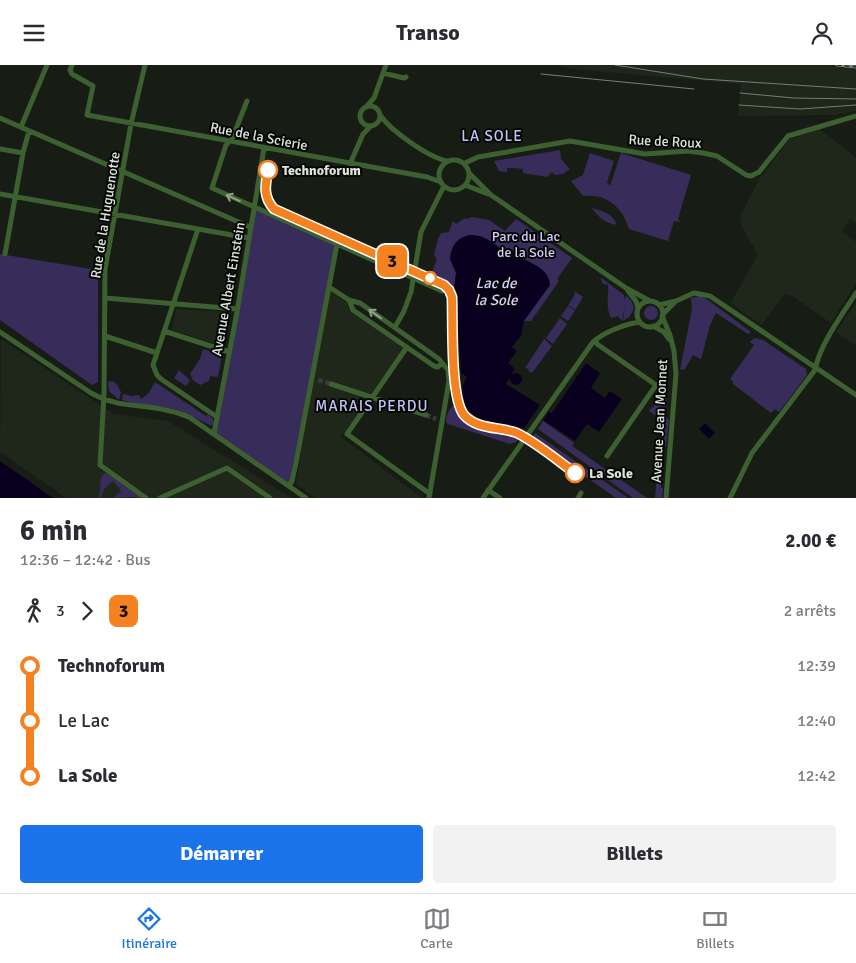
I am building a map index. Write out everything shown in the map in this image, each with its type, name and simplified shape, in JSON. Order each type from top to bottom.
[{"type":"street","points":[[21,127],[47,65]]},
{"type":"street","name":"Rue de la Scierie","points":[[72,65],[70,70],[72,74],[93,85],[88,115],[427,177],[442,184]]},
{"type":"street","name":"Rue de la Huguenotte","points":[[145,65],[131,123],[105,269],[104,401],[100,465],[146,498]]},
{"type":"street","points":[[363,134],[361,113],[374,98],[386,65]]},
{"type":"street","points":[[383,73],[406,77]]},
{"type":"street","points":[[350,164],[363,134],[374,124],[379,113],[375,100],[377,91]]},
{"type":"street","points":[[247,101],[232,139],[226,145],[212,188],[442,291]]},
{"type":"street","points":[[366,107],[373,106],[390,127],[434,158],[441,168]]},
{"type":"street","name":"Rue de Roux","points":[[468,169],[478,157],[570,141],[645,153],[688,151],[703,153],[716,156],[746,175],[751,176],[759,173],[788,136],[856,116]]},
{"type":"street","points":[[0,118],[250,227]]},
{"type":"street","points":[[362,121],[367,125],[374,124],[390,127]]},
{"type":"street","points":[[5,254],[23,153],[30,131]]},
{"type":"street","name":"Avenue Albert Einstein","points":[[214,433],[264,148]]},
{"type":"street","points":[[0,149],[23,153]]},
{"type":"street","points":[[434,158],[447,161],[456,159],[468,169],[491,195]]},
{"type":"street","points":[[395,327],[407,304],[414,279],[421,232],[438,196],[442,184],[439,175],[441,168],[447,161]]},
{"type":"street","points":[[466,185],[468,169]]},
{"type":"street","name":"Rue de la Scierie","points":[[427,177],[439,175]]},
{"type":"street","points":[[442,184],[450,189]]},
{"type":"street","points":[[438,196],[450,189],[458,189],[466,185],[491,195],[626,288],[659,305],[676,301],[694,293],[710,295],[856,395]]},
{"type":"street","points":[[0,194],[249,238]]},
{"type":"street","points":[[198,229],[153,365],[157,375],[217,417]]},
{"type":"street","points":[[289,486],[296,463],[337,243]]},
{"type":"street","points":[[329,287],[349,300],[360,303],[395,327],[439,359],[441,365]]},
{"type":"street","points":[[626,288],[636,301],[639,319],[645,326],[653,326],[659,323],[662,315],[676,301]]},
{"type":"street","points":[[730,498],[752,453],[816,368],[817,361],[835,326],[856,293]]},
{"type":"street","points":[[105,298],[237,309]]},
{"type":"street","points":[[349,300],[353,310],[407,347],[434,366],[441,365],[448,369],[449,381],[430,496],[347,434],[407,347]]},
{"type":"street","points":[[638,308],[650,301]]},
{"type":"street","points":[[659,305],[662,315]]},
{"type":"street","name":"Avenue Jean Monnet","points":[[662,315],[673,346],[676,374],[666,498]]},
{"type":"street","points":[[483,498],[596,340],[639,319]]},
{"type":"street","name":"Avenue Jean Monnet","points":[[653,326],[666,334],[673,346]]},
{"type":"street","points":[[0,331],[104,401],[120,405],[170,410],[189,417],[306,498]]},
{"type":"street","points":[[164,331],[229,352]]},
{"type":"street","points":[[104,336],[157,353]]},
{"type":"street","points":[[596,340],[598,344],[656,385],[607,456]]},
{"type":"street","points":[[331,384],[426,415]]},
{"type":"street","points":[[160,498],[227,468],[270,498]]},
{"type":"street","points":[[488,490],[500,498]]},
{"type":"shaded area","points":[[556,65],[856,65],[856,111],[835,115],[738,116],[741,84],[572,69]]},
{"type":"shaded area","points":[[820,129],[856,158],[856,223],[850,219],[842,231],[856,242],[856,283],[831,323],[792,296],[784,294],[762,325],[731,302],[758,255],[742,227],[740,216],[760,178],[790,139]]},
{"type":"shaded area","points":[[330,291],[347,302],[348,308],[404,348],[341,437],[422,498],[315,498],[296,484]]},
{"type":"shaded area","points":[[856,303],[856,346],[836,332]]},
{"type":"shaded area","points":[[176,309],[230,312],[224,347],[172,330]]},
{"type":"shaded area","points":[[1,339],[114,414],[168,421],[292,498],[66,498],[0,452]]},
{"type":"green space","points":[[560,150],[561,159],[570,169],[563,174],[555,175],[552,172],[547,177],[523,173],[523,169],[507,168],[507,172],[499,171],[494,161]]},
{"type":"green space","points":[[590,153],[614,161],[607,182],[610,186],[621,153],[691,175],[678,219],[680,222],[674,221],[668,241],[629,229],[622,214],[613,203],[600,197],[583,196],[571,181],[583,175]]},
{"type":"green space","points":[[254,207],[337,244],[289,486],[214,433]]},
{"type":"green space","points":[[592,208],[610,216],[617,225],[609,223],[597,215]]},
{"type":"green space","name":"Parc du Lac de la Sole","points":[[472,217],[489,220],[505,231],[516,219],[572,258],[557,279],[559,281],[531,321],[523,321],[550,285],[537,267],[510,249],[509,252],[505,252],[487,239],[479,236],[453,248],[450,259],[456,273],[454,289],[432,272],[437,259],[434,255],[441,233],[449,232],[453,221],[456,224],[465,218]]},
{"type":"green space","points":[[0,254],[97,270],[98,382],[92,385],[0,320]]},
{"type":"green space","points":[[600,277],[624,295],[625,301],[626,295],[632,302],[634,309],[629,317],[623,321],[625,304],[622,321],[618,316],[611,318],[608,305],[608,285],[603,284]]},
{"type":"green space","points":[[574,291],[583,297],[575,310],[568,305],[575,295]]},
{"type":"green space","points":[[700,296],[751,332],[748,334],[716,313],[710,325],[701,359],[693,355],[685,369],[680,370],[692,309],[691,298]]},
{"type":"green space","points":[[568,306],[575,311],[568,321],[561,316]]},
{"type":"green space","points":[[651,306],[656,308],[658,313],[656,318],[651,320],[646,318],[644,313],[646,308]]},
{"type":"green space","points":[[560,318],[567,324],[553,344],[546,338]]},
{"type":"green space","points":[[754,338],[763,340],[806,369],[807,375],[779,412],[775,409],[771,413],[733,384],[733,381],[730,379],[754,345],[750,342]]},
{"type":"green space","points":[[544,339],[552,346],[532,373],[528,371],[529,369],[525,368]]},
{"type":"green space","points":[[203,349],[222,355],[218,377],[210,376],[209,381],[200,385],[193,380],[190,374],[200,359]]},
{"type":"green space","points":[[179,370],[190,380],[186,386],[174,378]]},
{"type":"green space","points":[[108,382],[116,383],[121,392],[119,400],[109,391]]},
{"type":"green space","points":[[155,382],[206,416],[208,414],[213,419],[212,426],[175,409],[135,404],[122,400],[123,394],[139,395],[141,399],[149,393]]},
{"type":"green space","points":[[663,391],[667,396],[666,410],[659,418],[649,411],[654,407]]},
{"type":"green space","points":[[453,405],[456,406],[469,423],[477,427],[520,438],[510,444],[448,424],[446,422],[447,417]]},
{"type":"green space","points":[[665,415],[669,420],[666,446],[660,442],[662,419]]},
{"type":"green space","points":[[543,421],[574,443],[572,446],[647,498],[633,498],[538,429]]},
{"type":"green space","points":[[535,433],[628,498],[616,498],[532,439]]},
{"type":"green space","points":[[659,446],[664,449],[661,488],[663,488],[662,498],[655,498]]},
{"type":"green space","points":[[104,473],[109,474],[143,498],[114,498],[121,492],[113,481],[104,489],[101,498],[99,498],[101,478]]},
{"type":"water","name":"Lac de la Sole","points":[[470,235],[485,238],[505,252],[509,252],[509,249],[513,250],[514,255],[537,266],[549,279],[550,285],[524,321],[521,336],[512,347],[517,351],[508,363],[515,369],[506,384],[540,405],[524,428],[480,419],[467,408],[463,397],[464,383],[467,377],[461,373],[454,289],[456,273],[450,259],[452,250],[458,240]]},
{"type":"water","points":[[586,363],[600,373],[591,388],[605,398],[610,391],[622,399],[599,432],[587,424],[575,441],[543,420],[549,412],[552,413]]},
{"type":"water","points":[[514,373],[518,373],[522,379],[518,385],[514,385],[510,381],[510,377]]},
{"type":"water","points":[[705,423],[715,433],[709,439],[699,429]]},
{"type":"water","points":[[0,461],[53,498],[0,498]]},
{"type":"tunnel","points":[[318,380],[331,384]]},
{"type":"tunnel","points":[[426,415],[436,419]]},
{"type":"tram line","points":[[615,65],[703,79],[856,89]]},
{"type":"tram line","points":[[541,74],[694,89]]},
{"type":"tram line","points":[[740,93],[794,98],[856,99]]},
{"type":"tram line","points":[[739,105],[800,109],[856,105]]},
{"type":"railway","points":[[837,65],[856,67]]},
{"type":"bus line","name":"3","points":[[268,170],[264,188],[267,201],[274,209],[416,271],[447,287],[452,297],[456,390],[460,408],[464,414],[479,424],[519,434],[575,473]]},
{"type":"place","name":"Technoforum","points":[[268,170]]},
{"type":"place","name":"La Sole","points":[[575,473]]},
{"type":"district","name":"LA SOLE","points":[[492,136]]},
{"type":"district","name":"MARAIS PERDU","points":[[372,406]]}]
